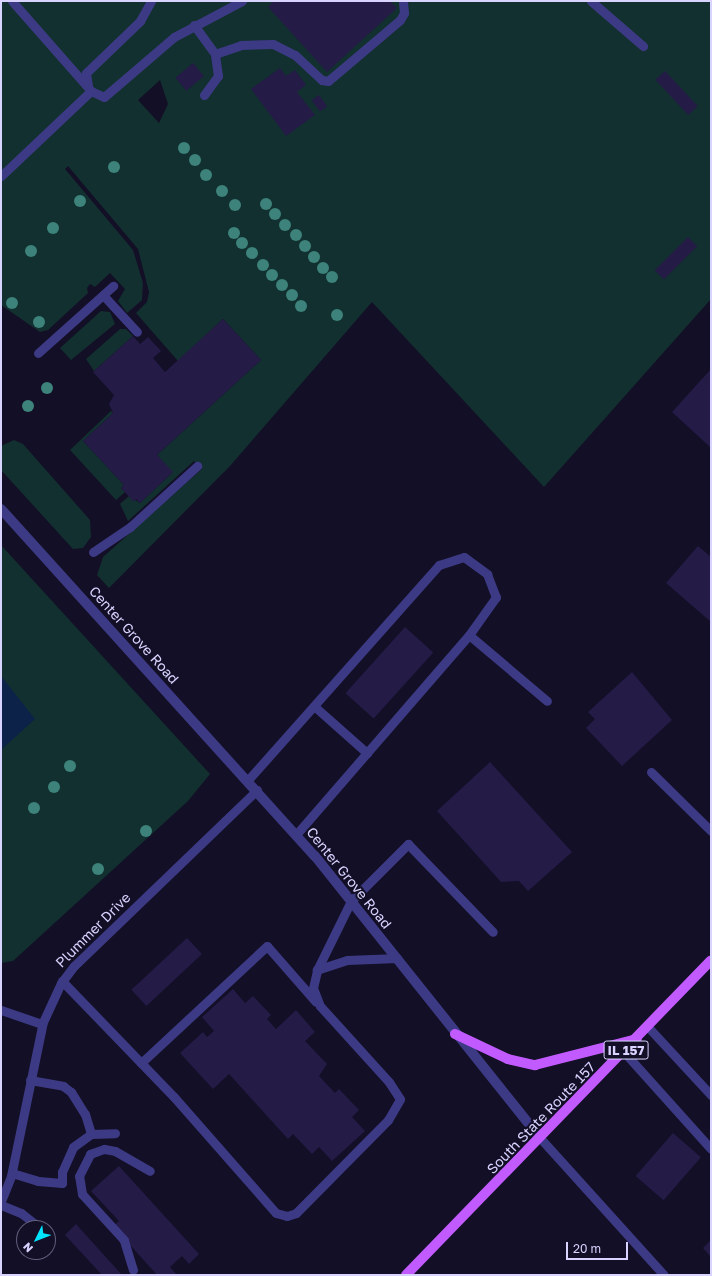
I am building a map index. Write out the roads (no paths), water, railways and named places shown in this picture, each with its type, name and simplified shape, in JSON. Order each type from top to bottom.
[{"type":"main road","name":"South State Route 157","points":[[406,1275],[541,1139],[711,960]]},
{"type":"main road","points":[[456,1034],[508,1059],[535,1065],[637,1039]]},
{"type":"street","name":"Center Grove Road","points":[[1,509],[248,780],[296,835],[397,958],[541,1139]]},
{"type":"lane","points":[[12,1],[91,91],[108,96],[161,47],[194,25],[242,1]]},
{"type":"lane","points":[[91,91],[86,73],[140,21],[151,1]]},
{"type":"lane","points":[[215,54],[241,45],[273,44],[295,55],[322,80],[332,80],[400,20],[404,13],[403,1]]},
{"type":"lane","points":[[591,1],[643,46]]},
{"type":"lane","points":[[194,25],[215,54],[219,65],[218,76],[204,95]]},
{"type":"lane","points":[[1,176],[91,91]]},
{"type":"lane","points":[[38,353],[113,286]]},
{"type":"lane","points":[[103,295],[137,332]]},
{"type":"lane","points":[[93,552],[130,527],[196,466]]},
{"type":"lane","points":[[248,780],[439,565],[464,556],[487,574],[496,597],[469,635],[296,835]]},
{"type":"lane","points":[[469,635],[547,701]]},
{"type":"lane","points":[[314,706],[367,753]]},
{"type":"lane","points":[[651,772],[711,831]]},
{"type":"lane","name":"Plummer Drive","points":[[1,1201],[12,1172],[42,1024],[62,981],[257,790]]},
{"type":"lane","points":[[320,1006],[313,988],[317,970],[350,901],[408,844],[494,932]]},
{"type":"lane","points":[[62,981],[141,1063],[276,1213],[287,1216],[296,1213],[388,1120],[400,1099],[390,1082],[267,946],[141,1063]]},
{"type":"lane","points":[[317,970],[347,960],[397,958]]},
{"type":"lane","points":[[1,1010],[42,1024]]},
{"type":"lane","points":[[648,1027],[711,1095]]},
{"type":"lane","points":[[624,1052],[711,1149]]},
{"type":"lane","points":[[30,1080],[63,1086],[71,1092],[85,1114],[90,1134]]},
{"type":"lane","points":[[12,1172],[38,1181],[62,1183],[62,1172],[73,1147],[90,1134],[115,1133]]},
{"type":"lane","name":"Center Grove Road","points":[[541,1139],[664,1275]]},
{"type":"lane","points":[[133,1270],[124,1240],[82,1194],[79,1176],[90,1154],[104,1149],[115,1151],[150,1171]]},
{"type":"lane","points":[[1,1205],[21,1213],[30,1220]]},
{"type":"water","points":[[1,676],[35,719],[1,750]]}]
